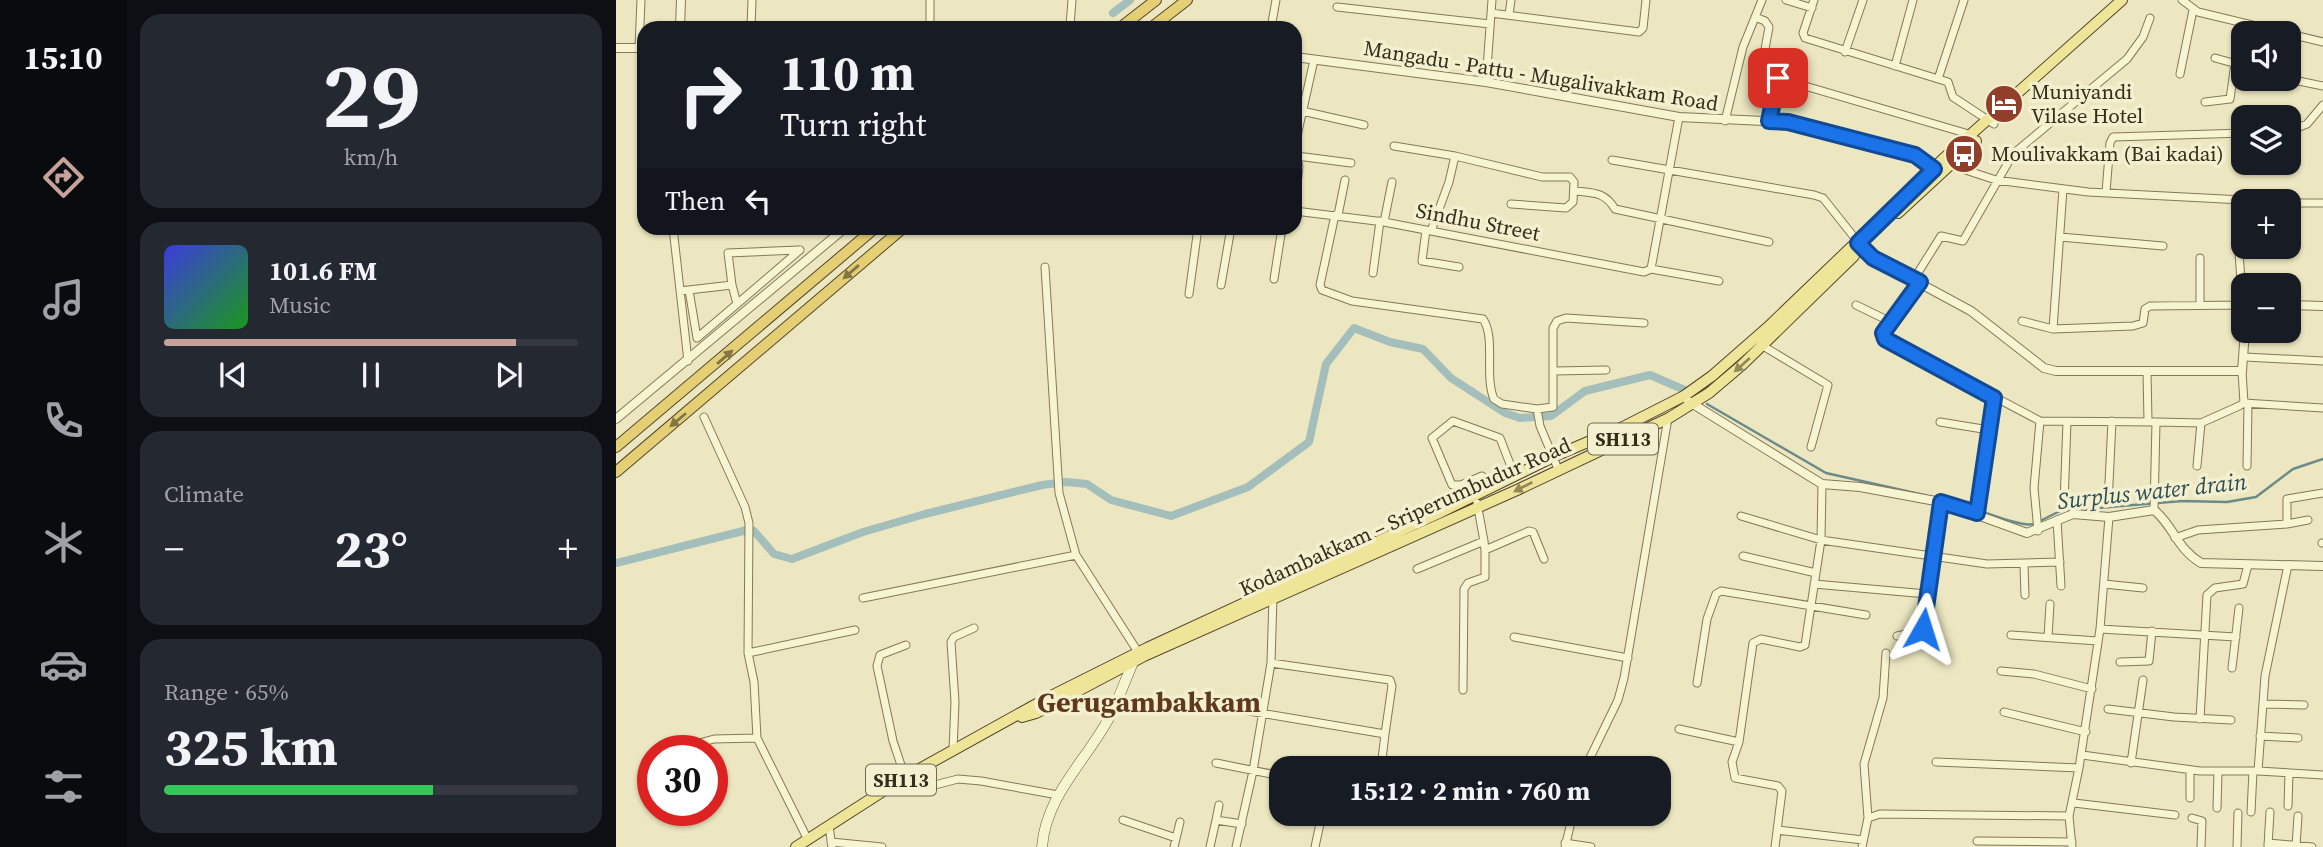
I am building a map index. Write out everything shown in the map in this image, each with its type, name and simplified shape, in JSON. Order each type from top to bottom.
[{"type":"highway","points":[[1129,21],[1156,0]]},
{"type":"highway","points":[[1160,21],[1187,0]]},
{"type":"highway","points":[[616,447],[867,235]]},
{"type":"highway","points":[[616,472],[895,235]]},
{"type":"main road","name":"Kodambakkam – Sriperumbudur Road","points":[[796,847],[910,774],[1138,652],[1478,507],[1692,405],[1763,346],[1860,245],[1973,135],[1991,122],[2122,0]]},
{"type":"main road","name":"Kodambakkam – Sriperumbudur Road","points":[[1941,167],[2131,0]]},
{"type":"main road","name":"Kodambakkam – Sriperumbudur Road","points":[[1010,720],[1036,713],[1475,495],[1684,396],[1860,245]]},
{"type":"main road","points":[[1042,847],[1048,817],[1058,796],[1109,719],[1138,652]]},
{"type":"street","points":[[641,0],[641,21]]},
{"type":"street","points":[[680,21],[681,0]]},
{"type":"street","points":[[751,21],[752,0]]},
{"type":"street","points":[[930,0],[930,21]]},
{"type":"street","points":[[1070,21],[1072,0]]},
{"type":"street","points":[[1272,21],[1276,0]]},
{"type":"street","points":[[1486,82],[1492,0]]},
{"type":"street","points":[[1509,15],[1511,0]]},
{"type":"street","points":[[1491,13],[1639,32],[1643,28],[1646,0]]},
{"type":"street","points":[[1725,121],[1743,47],[1762,0]]},
{"type":"street","points":[[1786,0],[1813,4],[1804,37],[1844,52],[1948,82],[1953,97],[1991,122]]},
{"type":"street","points":[[1844,52],[1863,0]]},
{"type":"street","points":[[1895,66],[1913,0]]},
{"type":"street","points":[[1938,79],[1964,0]]},
{"type":"street","points":[[2182,0],[2193,10],[2323,42]]},
{"type":"street","points":[[1338,7],[1490,24]]},
{"type":"street","points":[[2180,74],[2193,10]]},
{"type":"street","points":[[1755,17],[1765,21],[1769,27],[1761,71],[1973,135]]},
{"type":"street","points":[[2150,18],[2143,37],[2127,59],[2021,147],[1996,180],[1964,239],[1941,236],[1883,333],[1887,341],[2040,421],[2201,423],[2246,403],[2323,408]]},
{"type":"street","points":[[616,47],[637,48]]},
{"type":"street","name":"Mangadu - Pattu - Mugalivakkam Road","points":[[1302,58],[1486,82],[1679,117],[1788,122],[1915,155],[1941,167]]},
{"type":"street","points":[[2216,58],[2231,63]]},
{"type":"street","points":[[1302,91],[1314,60]]},
{"type":"street","points":[[1769,121],[1778,78]]},
{"type":"street","points":[[2301,81],[2323,86]]},
{"type":"street","points":[[2205,102],[2230,99],[2231,91]]},
{"type":"street","points":[[2301,126],[2307,124],[2323,104]]},
{"type":"street","points":[[1302,111],[1364,125]]},
{"type":"street","points":[[1651,269],[1679,117]]},
{"type":"street","points":[[2106,192],[2110,143],[2113,137],[2231,133]]},
{"type":"street","points":[[1394,146],[1455,156],[1542,177],[1570,177],[1575,191],[1573,202],[1566,208],[1511,204]]},
{"type":"street","points":[[1302,151],[1351,163]]},
{"type":"street","points":[[1455,156],[1449,182],[1429,230],[1423,263],[1459,267]]},
{"type":"street","points":[[1612,160],[1823,198],[1873,258],[1917,280],[1988,322],[2044,368],[2056,371],[2242,371]]},
{"type":"street","points":[[1941,167],[1996,180],[2063,189],[2231,199]]},
{"type":"street","points":[[1345,180],[1320,285],[1322,290],[1352,301],[1483,319],[1488,328],[1489,377],[1494,399],[1502,404],[1538,412],[1553,407],[1553,328],[1560,319],[1644,323]]},
{"type":"street","points":[[1373,273],[1392,182]]},
{"type":"street","points":[[2053,328],[2063,189]]},
{"type":"street","points":[[1575,191],[1602,194],[1609,198],[1615,209],[1769,242]]},
{"type":"street","points":[[2301,203],[2323,203]]},
{"type":"street","name":"Sindhu Street","points":[[1302,212],[1429,230],[1644,272],[1651,269],[1718,281]]},
{"type":"street","points":[[674,235],[688,361]]},
{"type":"street","points":[[616,419],[837,235]]},
{"type":"street","points":[[1189,294],[1197,235]]},
{"type":"street","points":[[1221,285],[1230,235]]},
{"type":"street","points":[[1274,279],[1281,235]]},
{"type":"street","points":[[2060,237],[2163,246]]},
{"type":"street","points":[[689,290],[697,338],[737,304],[800,250],[727,253],[737,304]]},
{"type":"street","points":[[2200,258],[2200,305]]},
{"type":"street","points":[[1045,267],[1059,493],[1076,555],[1138,652]]},
{"type":"street","points":[[680,291],[732,285]]},
{"type":"street","points":[[1856,305],[1891,321]]},
{"type":"street","points":[[2301,305],[2323,306]]},
{"type":"street","points":[[2022,321],[2053,328],[2133,326],[2143,323],[2146,307],[2231,306]]},
{"type":"street","points":[[2245,343],[2242,371],[2246,403],[2247,466]]},
{"type":"street","points":[[1763,346],[1828,385],[1811,447]]},
{"type":"street","points":[[2245,357],[2323,361]]},
{"type":"street","points":[[1554,371],[1606,370]]},
{"type":"street","points":[[2147,372],[2152,421],[2153,506],[2186,554],[2202,563],[2323,566]]},
{"type":"street","points":[[1684,396],[1692,405],[1822,484],[1860,487],[1978,509],[2017,532],[2073,514],[2109,517],[2153,506]]},
{"type":"street","points":[[1978,509],[1994,398]]},
{"type":"street","points":[[1538,412],[1540,426],[1555,456],[1558,469]]},
{"type":"street","points":[[704,417],[745,507],[749,523],[748,653],[754,682],[757,738],[808,840]]},
{"type":"street","points":[[1591,756],[1618,700],[1628,657],[1668,418]]},
{"type":"street","points":[[1491,488],[1482,476],[1461,485],[1451,485],[1432,438],[1453,421],[1500,438],[1514,477]]},
{"type":"street","points":[[2037,526],[2034,488],[2040,421]]},
{"type":"street","points":[[2108,504],[2112,421]]},
{"type":"street","points":[[1940,422],[1989,430]]},
{"type":"street","points":[[2064,503],[2067,422]]},
{"type":"street","points":[[2197,466],[2201,423]]},
{"type":"street","points":[[1775,847],[1780,787],[1735,778],[1732,762],[1739,742],[1753,643],[1761,639],[1803,646],[1821,540],[1822,484]]},
{"type":"street","points":[[2287,524],[2287,499],[2323,493]]},
{"type":"street","points":[[1463,690],[1465,586],[1485,578],[1484,541],[1475,495]]},
{"type":"street","points":[[1897,636],[1923,629],[1941,502]]},
{"type":"street","points":[[1741,516],[1821,540],[1934,558],[2024,565],[2060,562]]},
{"type":"street","points":[[1976,841],[2072,845],[2069,816],[2074,803],[2086,732],[2100,629],[2109,517]]},
{"type":"street","points":[[2057,520],[2061,586]]},
{"type":"street","points":[[2175,538],[2198,530],[2308,520]]},
{"type":"street","points":[[1485,550],[1531,530],[1544,559]]},
{"type":"street","points":[[1417,569],[1484,541]]},
{"type":"street","points":[[863,598],[1076,555]]},
{"type":"street","points":[[1743,556],[1816,573]]},
{"type":"street","points":[[2024,565],[2025,595]]},
{"type":"street","points":[[2200,719],[2209,591],[2243,584],[2248,565]]},
{"type":"street","points":[[2251,813],[2272,636],[2288,565]]},
{"type":"street","points":[[1814,584],[1927,594]]},
{"type":"street","points":[[2104,584],[2143,588]]},
{"type":"street","points":[[1697,683],[1707,619],[1716,593],[1721,591],[1810,608],[1866,615]]},
{"type":"street","points":[[1236,847],[1253,771],[1271,663],[1273,594]]},
{"type":"street","points":[[2048,637],[2050,604]]},
{"type":"street","points":[[2232,668],[2239,608]]},
{"type":"street","points":[[953,750],[955,702],[950,646],[954,637],[974,628]]},
{"type":"street","points":[[2100,629],[2205,633],[2236,637]]},
{"type":"street","points":[[748,653],[855,630]]},
{"type":"street","points":[[2120,662],[2149,662],[2152,631]]},
{"type":"street","points":[[2011,635],[2098,641]]},
{"type":"street","points":[[1514,637],[1628,657]]},
{"type":"street","points":[[906,645],[880,655],[877,666],[892,741],[910,774],[931,786],[958,779],[981,780],[1058,796]]},
{"type":"street","points":[[1777,830],[1862,844],[1868,818],[1864,764],[1883,698],[1886,653]]},
{"type":"street","points":[[1271,663],[1390,680],[1392,686],[1382,756]]},
{"type":"street","points":[[2001,671],[2034,674],[2092,688]]},
{"type":"street","points":[[2131,763],[2143,680]]},
{"type":"street","points":[[2263,704],[2304,705]]},
{"type":"street","points":[[1219,706],[1385,734]]},
{"type":"street","points":[[2108,709],[2231,720]]},
{"type":"street","points":[[2004,712],[2086,732]]},
{"type":"street","points":[[1679,729],[1739,742]]},
{"type":"street","points":[[2260,736],[2298,738]]},
{"type":"street","points":[[728,739],[757,738]]},
{"type":"street","points":[[2082,755],[2190,770],[2323,775]]},
{"type":"street","points":[[1936,762],[2080,768]]},
{"type":"street","points":[[1216,764],[1269,774]]},
{"type":"street","points":[[2190,770],[2190,798]]},
{"type":"street","points":[[2217,808],[2218,771]]},
{"type":"street","points":[[2288,806],[2289,773]]},
{"type":"street","points":[[2074,803],[2175,816]]},
{"type":"street","points":[[1210,847],[1219,805]]},
{"type":"street","points":[[2270,812],[2268,845],[2312,847]]},
{"type":"street","points":[[2237,847],[2238,813]]},
{"type":"street","points":[[1868,818],[1880,814],[2069,816]]},
{"type":"street","points":[[2296,846],[2298,816]]},
{"type":"street","points":[[2192,818],[2202,821],[2201,847]]},
{"type":"street","points":[[1123,820],[1176,838]]},
{"type":"street","points":[[1216,820],[1242,824]]},
{"type":"street","points":[[1174,847],[1180,822]]},
{"type":"street","points":[[830,826],[832,844],[882,847]]},
{"type":"street","points":[[1315,847],[1319,826]]},
{"type":"street","points":[[1570,826],[1565,845],[1591,847]]},
{"type":"waterway","points":[[1113,13],[1130,0]]},
{"type":"waterway","points":[[616,563],[747,530],[754,531],[774,554],[792,559],[863,532],[925,514],[1042,485],[1066,482],[1087,484],[1111,500],[1171,516],[1248,487],[1309,442],[1326,364],[1354,328],[1390,342],[1423,349],[1451,378],[1505,413],[1520,418],[1551,416],[1585,391],[1650,375],[1687,391]]},
{"type":"waterway","name":"Surplus water drain","points":[[1707,404],[1826,473],[1924,495]]},
{"type":"waterway","name":"Surplus water drain","points":[[2040,521],[2060,511],[2182,501],[2227,502],[2256,497],[2293,469],[2323,459]]},
{"type":"waterway","name":"Surplus water drain","points":[[1948,500],[2017,523],[2034,524]]},
{"type":"place","name":"Muniyandi Vilase Hotel","points":[[2004,104]]},
{"type":"place","name":"Moulivakkam (Bai kadai)","points":[[1964,154]]},
{"type":"district","name":"Gerugambakkam","points":[[1149,702]]},
{"type":"route","points":[[1778,78],[1769,121],[1788,122],[1915,155],[1934,169],[1858,243],[1873,258],[1920,282],[1883,333],[1885,339],[1994,398],[1987,437],[1983,489],[1977,513],[1941,502],[1923,629]]}]
